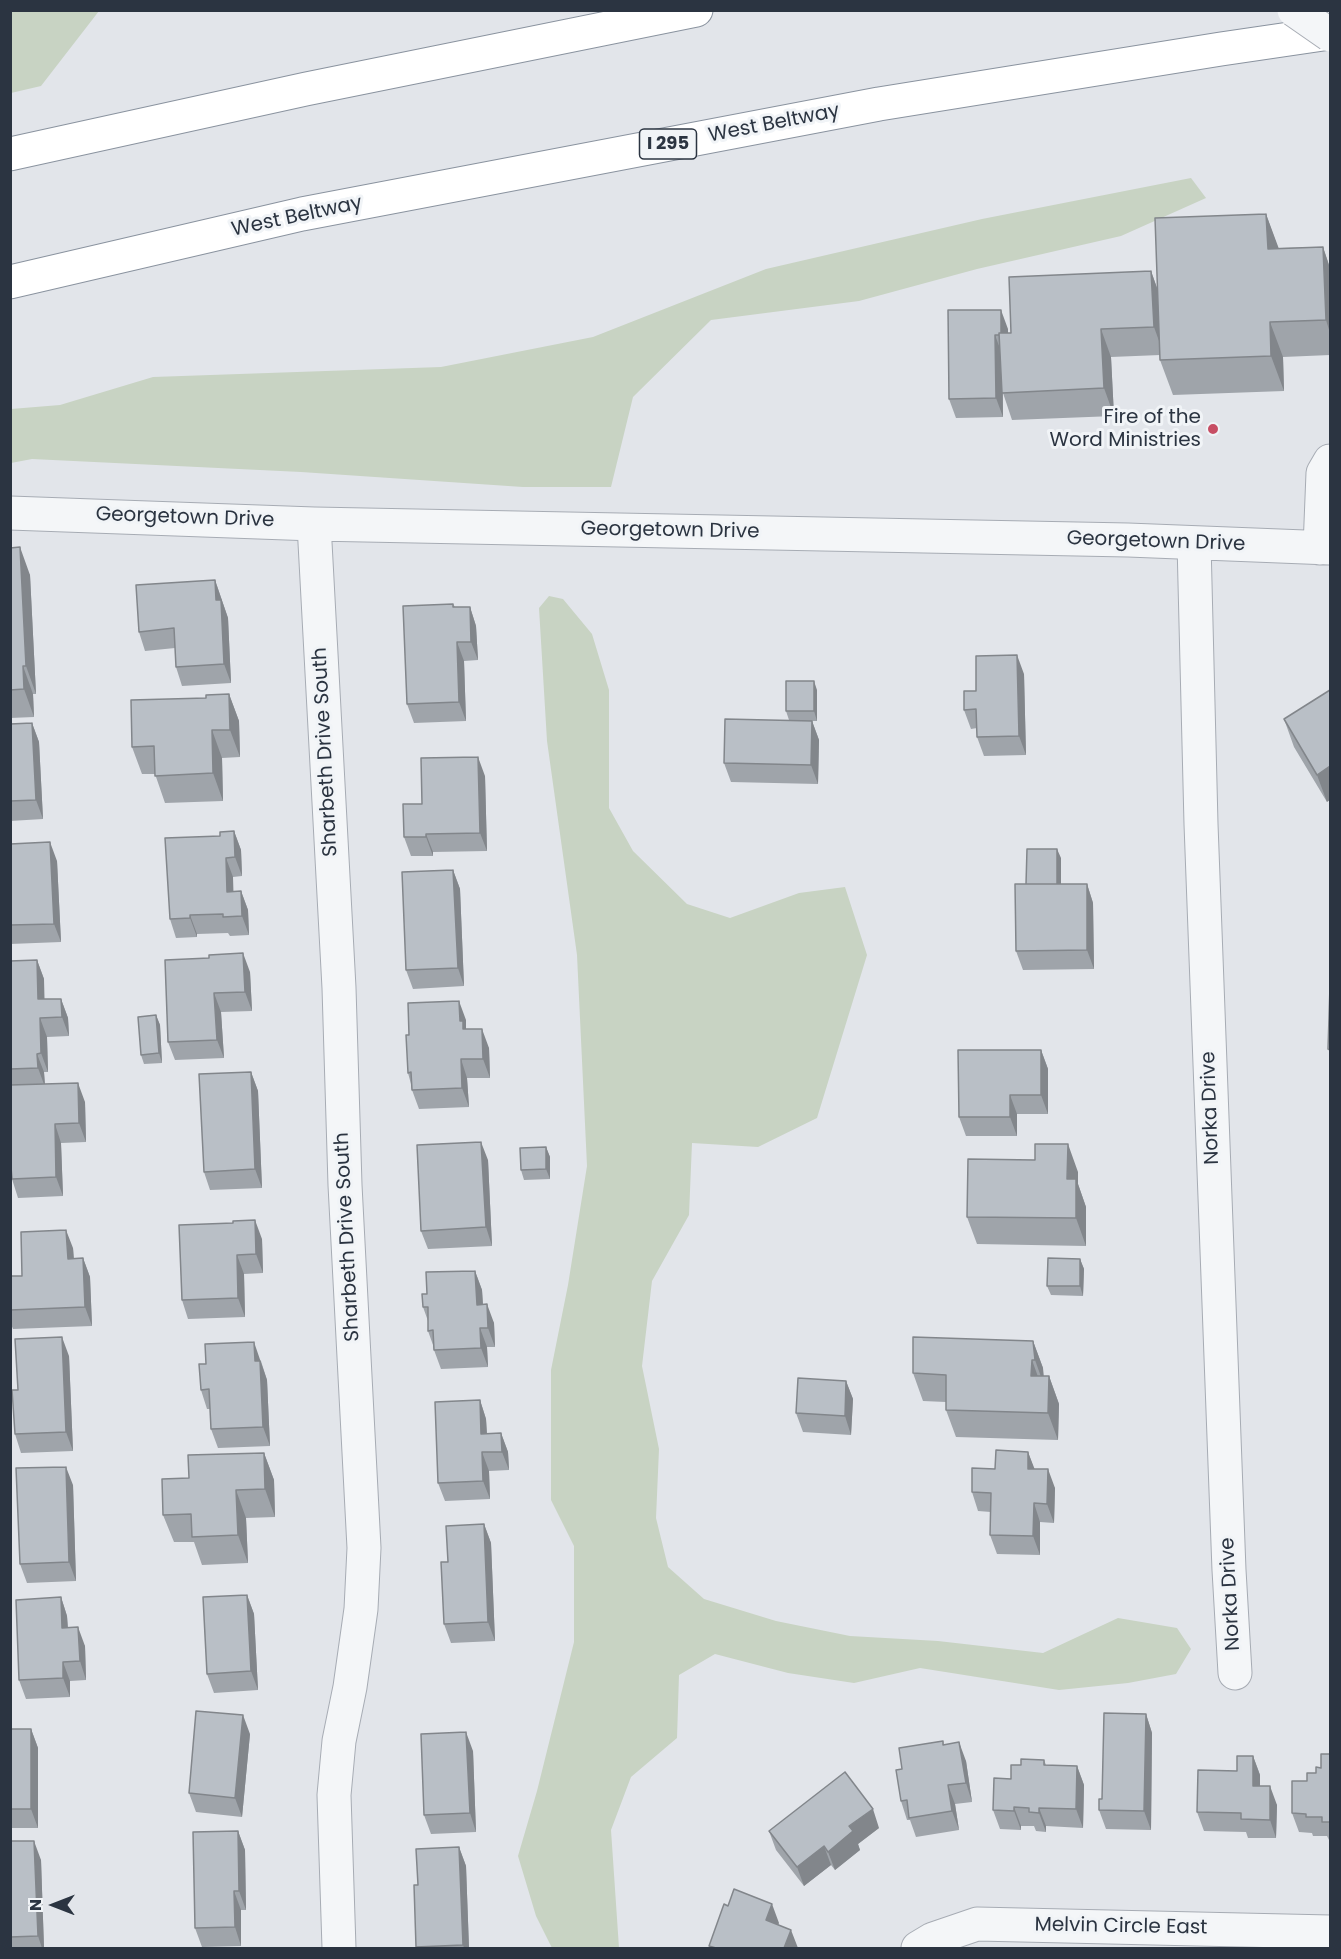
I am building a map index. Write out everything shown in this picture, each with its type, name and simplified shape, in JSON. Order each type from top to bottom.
[{"type":"highway","points":[[10,154],[306,88],[696,10]]},
{"type":"highway","name":"West Beltway","points":[[10,282],[302,214],[879,104],[1221,49],[1330,34]]},
{"type":"street","points":[[1294,10],[1330,34]]},
{"type":"street","points":[[1325,548],[1323,473],[1330,461]]},
{"type":"street","name":"Georgetown Drive","points":[[10,513],[314,524],[1116,540],[1325,548]]},
{"type":"street","name":"Sharbeth Drive South","points":[[314,524],[339,988],[345,1185],[364,1548],[361,1609],[350,1687],[339,1741],[334,1795],[339,1948]]},
{"type":"street","name":"Norka Drive","points":[[1194,543],[1201,824],[1229,1570],[1235,1673]]},
{"type":"street","name":"Melvin Circle East","points":[[918,1948],[933,1939],[977,1924],[1330,1932]]},
{"type":"green space","points":[[10,11],[99,11],[41,86],[11,93]]},
{"type":"green space","points":[[1191,178],[1206,198],[1121,236],[977,269],[859,301],[711,320],[633,397],[611,487],[523,487],[301,472],[32,459],[11,463],[11,409],[60,405],[153,377],[441,367],[593,337],[766,269],[982,219]]},
{"type":"green space","points":[[549,596],[563,599],[592,634],[609,690],[609,808],[633,851],[687,904],[730,918],[799,893],[845,887],[867,955],[817,1118],[758,1147],[692,1143],[689,1215],[652,1281],[642,1366],[659,1449],[656,1518],[668,1567],[704,1599],[776,1621],[850,1636],[938,1641],[1043,1653],[1118,1618],[1177,1628],[1191,1649],[1176,1674],[1128,1683],[1059,1690],[920,1668],[854,1683],[788,1673],[715,1654],[679,1675],[677,1738],[631,1777],[611,1830],[619,1948],[552,1948],[536,1916],[518,1856],[537,1791],[574,1642],[574,1546],[551,1500],[551,1370],[568,1285],[587,1166],[577,955],[547,741],[539,608]]},
{"type":"building","points":[[1266,214],[1268,249],[1323,247],[1326,320],[1270,322],[1271,356],[1160,360],[1155,218]]},
{"type":"building","points":[[1151,271],[1154,327],[1101,329],[1104,388],[1002,393],[999,333],[1011,333],[1009,277]]},
{"type":"building","points":[[948,310],[1001,310],[1001,333],[995,335],[996,398],[949,399]]},
{"type":"building","points":[[20,547],[26,666],[23,666],[24,689],[10,690],[10,548]]},
{"type":"building","points":[[215,580],[216,600],[221,600],[224,664],[176,667],[174,628],[139,632],[136,585]]},
{"type":"building","points":[[453,604],[453,607],[470,607],[471,642],[457,642],[459,702],[407,704],[403,606]]},
{"type":"building","points":[[1017,655],[1019,736],[977,737],[976,709],[964,710],[964,691],[976,691],[976,656]]},
{"type":"building","points":[[786,681],[814,681],[814,711],[786,711]]},
{"type":"building","points":[[1330,690],[1330,766],[1317,775],[1284,719]]},
{"type":"building","points":[[229,694],[230,730],[212,730],[213,773],[155,776],[154,746],[132,747],[131,700],[206,698],[206,695]]},
{"type":"building","points":[[725,719],[812,721],[811,765],[724,763]]},
{"type":"building","points":[[32,723],[36,800],[10,801],[10,724]]},
{"type":"building","points":[[478,757],[480,833],[426,834],[426,837],[404,837],[403,804],[422,804],[421,758]]},
{"type":"building","points":[[234,831],[235,857],[226,858],[227,892],[241,891],[242,916],[190,915],[190,918],[170,919],[165,838],[220,836],[220,832]]},
{"type":"building","points":[[50,842],[54,924],[10,925],[10,844]]},
{"type":"building","points":[[1027,849],[1057,849],[1057,884],[1026,884]]},
{"type":"building","points":[[453,870],[458,968],[406,970],[402,872]]},
{"type":"building","points":[[1015,884],[1087,884],[1087,950],[1016,951]]},
{"type":"building","points":[[243,953],[245,992],[214,993],[217,1040],[168,1042],[165,960],[209,958],[209,955]]},
{"type":"building","points":[[37,960],[38,999],[61,999],[62,1017],[40,1018],[41,1053],[37,1054],[38,1068],[10,1069],[10,961]]},
{"type":"building","points":[[1330,986],[1330,1050],[1328,1049]]},
{"type":"building","points":[[459,1001],[460,1021],[463,1021],[463,1029],[482,1029],[483,1059],[461,1059],[462,1088],[412,1090],[411,1072],[408,1073],[406,1035],[409,1035],[408,1003]]},
{"type":"building","points":[[156,1015],[159,1053],[141,1055],[138,1017]]},
{"type":"building","points":[[958,1050],[1041,1050],[1041,1095],[1010,1095],[1010,1117],[959,1117]]},
{"type":"building","points":[[251,1072],[255,1169],[204,1172],[199,1074]]},
{"type":"building","points":[[78,1083],[79,1123],[55,1124],[56,1177],[12,1179],[10,1085]]},
{"type":"building","points":[[481,1142],[486,1227],[421,1231],[417,1145]]},
{"type":"building","points":[[1035,1144],[1068,1144],[1067,1179],[1076,1179],[1076,1218],[967,1217],[968,1159],[1035,1160]]},
{"type":"building","points":[[546,1147],[546,1169],[521,1170],[520,1148]]},
{"type":"building","points":[[255,1220],[256,1254],[237,1255],[238,1298],[182,1300],[179,1225]]},
{"type":"building","points":[[66,1230],[68,1259],[83,1258],[85,1307],[10,1310],[10,1276],[22,1276],[21,1232]]},
{"type":"building","points":[[1048,1258],[1080,1259],[1080,1286],[1047,1286]]},
{"type":"building","points":[[475,1271],[477,1305],[487,1304],[488,1328],[480,1328],[481,1348],[434,1350],[433,1330],[428,1331],[428,1307],[423,1307],[422,1294],[427,1294],[426,1272]]},
{"type":"building","points":[[62,1337],[66,1432],[15,1434],[12,1390],[18,1390],[15,1339]]},
{"type":"building","points":[[913,1337],[1033,1341],[1035,1360],[1032,1360],[1031,1376],[1049,1376],[1048,1413],[946,1410],[946,1375],[913,1373]]},
{"type":"building","points":[[254,1342],[255,1361],[260,1361],[263,1427],[211,1429],[209,1389],[201,1390],[199,1364],[206,1364],[205,1344]]},
{"type":"building","points":[[798,1378],[846,1381],[845,1416],[796,1413]]},
{"type":"building","points":[[480,1400],[481,1434],[501,1433],[502,1452],[482,1452],[483,1481],[438,1483],[435,1402]]},
{"type":"building","points":[[996,1450],[1028,1452],[1028,1469],[1048,1469],[1047,1504],[1034,1503],[1033,1536],[990,1535],[991,1493],[972,1492],[972,1468],[995,1469]]},
{"type":"building","points":[[264,1453],[265,1489],[236,1490],[238,1535],[192,1537],[191,1514],[163,1515],[162,1479],[189,1478],[188,1455]]},
{"type":"building","points":[[66,1467],[69,1562],[20,1564],[16,1468]]},
{"type":"building","points":[[484,1524],[488,1622],[444,1624],[441,1562],[448,1562],[446,1526]]},
{"type":"building","points":[[247,1595],[251,1671],[207,1674],[203,1597]]},
{"type":"building","points":[[61,1597],[62,1628],[78,1627],[80,1661],[63,1662],[63,1678],[19,1680],[16,1600]]},
{"type":"building","points":[[196,1711],[243,1715],[235,1798],[189,1793]]},
{"type":"building","points":[[1104,1713],[1146,1714],[1144,1811],[1099,1810],[1099,1799],[1102,1799]]},
{"type":"building","points":[[10,1729],[31,1729],[31,1809],[10,1809]]},
{"type":"building","points":[[466,1732],[470,1813],[424,1815],[421,1734]]},
{"type":"building","points":[[943,1741],[943,1745],[959,1742],[966,1783],[948,1785],[952,1811],[909,1818],[907,1800],[901,1801],[896,1770],[902,1769],[899,1748]]},
{"type":"building","points":[[1321,1754],[1330,1754],[1330,1822],[1322,1822],[1322,1817],[1306,1817],[1306,1814],[1292,1813],[1292,1781],[1307,1781],[1307,1773],[1316,1773],[1316,1767],[1321,1768]]},
{"type":"building","points":[[1237,1756],[1253,1756],[1253,1786],[1270,1786],[1270,1820],[1241,1819],[1241,1813],[1197,1812],[1198,1770],[1237,1771]]},
{"type":"building","points":[[1021,1759],[1044,1760],[1044,1765],[1077,1766],[1076,1809],[1039,1808],[1039,1813],[1029,1812],[1029,1808],[1014,1807],[1014,1811],[993,1810],[994,1778],[1011,1779],[1011,1765],[1021,1765]]},
{"type":"building","points":[[845,1772],[873,1809],[849,1826],[853,1831],[828,1852],[824,1846],[797,1867],[769,1831]]},
{"type":"building","points":[[238,1831],[239,1891],[234,1891],[235,1927],[195,1928],[193,1832]]},
{"type":"building","points":[[10,1841],[34,1841],[38,1936],[10,1937]]},
{"type":"building","points":[[459,1847],[463,1945],[416,1947],[414,1885],[418,1885],[416,1849]]},
{"type":"building","points":[[734,1889],[772,1904],[766,1920],[791,1930],[784,1948],[716,1948],[709,1946],[724,1904],[728,1906]]},
{"type":"place","name":"Fire of the Word Ministries","points":[[1213,429]]}]
